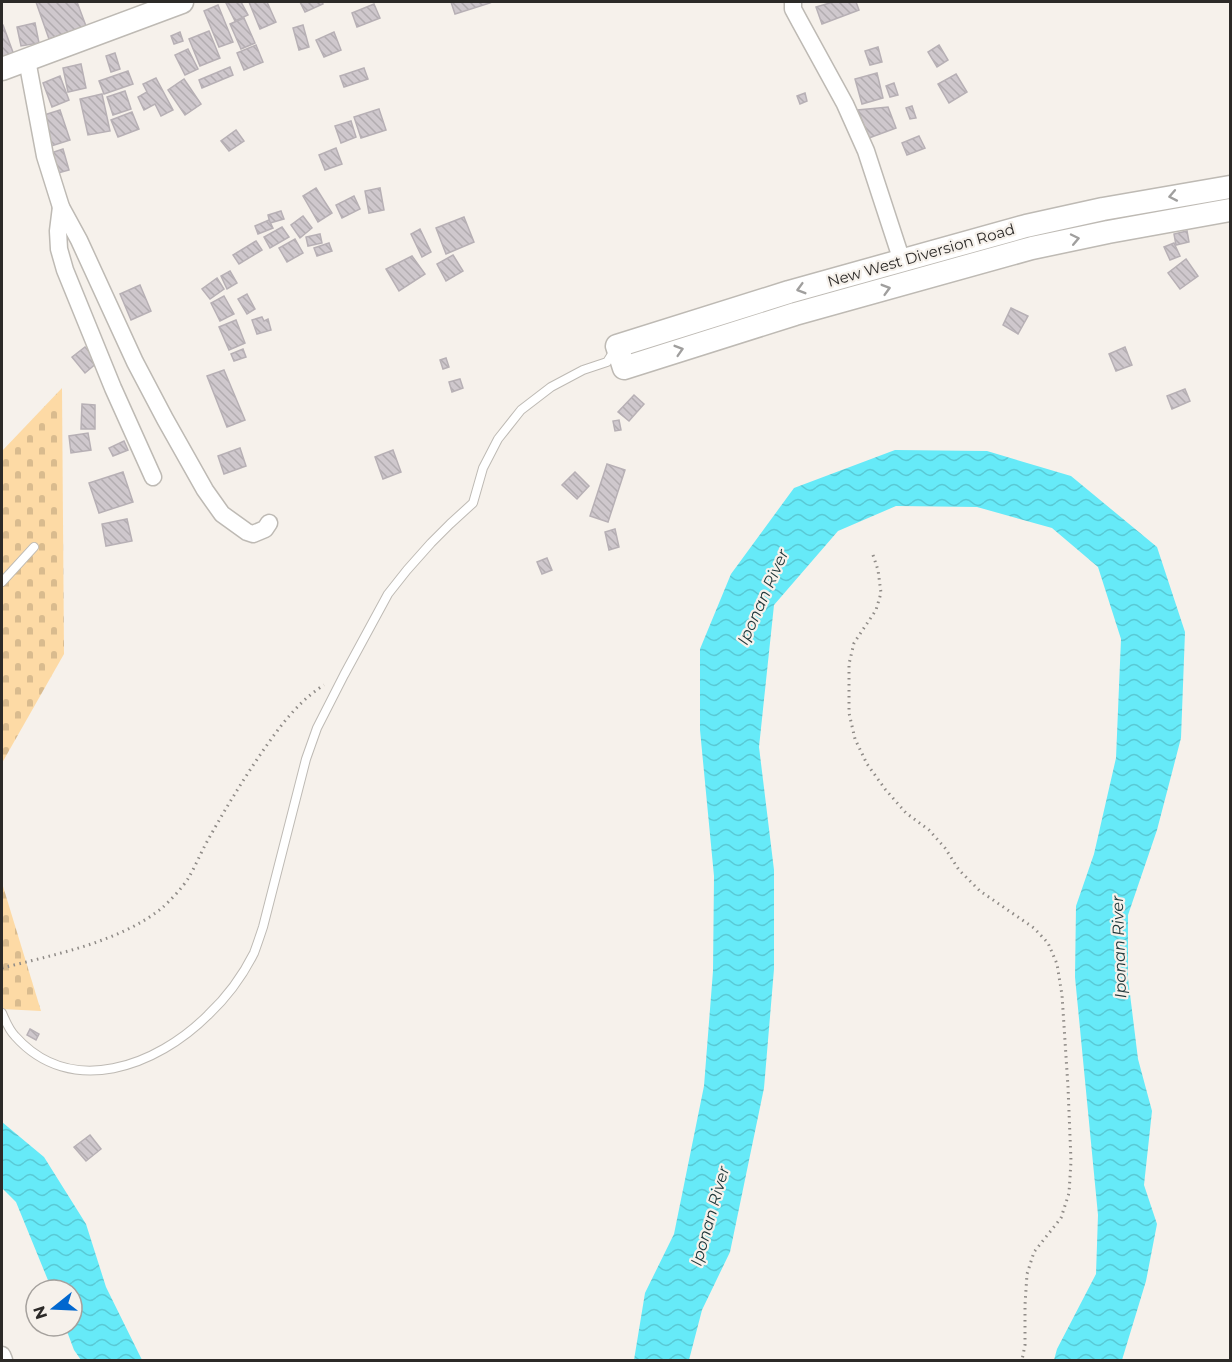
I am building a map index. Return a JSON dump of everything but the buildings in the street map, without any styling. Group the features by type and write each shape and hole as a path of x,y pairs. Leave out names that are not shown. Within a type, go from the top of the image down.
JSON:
{"street":[{"path":"2,69 182,2"},
{"path":"793,2 793,9 845,104 866,151 902,261"},
{"path":"27,60 45,156 61,207 79,240 140,372 205,490 222,514 252,534 265,529 269,523"},
{"name":"New West Diversion Road","path":"616,359 789,292 1026,226 1103,209 1230,187"},
{"path":"61,207 58,231 59,249 65,270 113,388 153,477"},
{"name":"New West Diversion Road","path":"616,359 795,314 1032,248 1230,210"},
{"path":"2,1355 4,1360"}],"lane":[{"path":"2,1016 14,1035 31,1052 53,1064 81,1070 105,1070 145,1059 176,1042 208,1016 236,983 253,953 263,927 306,759 317,728 388,594 431,543 473,503 483,468 498,439 521,410 551,387 583,370 616,359"},
{"path":"2,582 34,547"}],"path":[{"path":"873,555 878,570 881,593 876,610 854,643 849,664 849,713 855,739 867,764 885,789 906,813 939,842 959,870 980,891 1034,928 1048,943 1059,974 1071,1161 1069,1193 1061,1218 1034,1252 1027,1274 1025,1345 1022,1360"},
{"path":"2,969 102,940 139,924 163,907 188,880 207,841 240,785 271,739 299,705 321,687 344,675"}],"green space":[{"path":"62,388 64,654 2,763 2,451"},
{"path":"2,883 41,1011 2,1009"}],"water":[{"name":"Iponan River","path":"895,450 987,451 1071,476 1157,547 1185,632 1181,738 1157,830 1128,915 1128,978 1138,1059 1152,1111 1144,1185 1157,1224 1146,1281 1122,1360 1054,1360 1057,1349 1096,1274 1098,1215 1075,977 1076,906 1094,854 1116,758 1121,639 1098,567 1052,528 977,507 896,506 838,531 774,605 759,747 774,870 774,969 764,1088 730,1252 702,1310 689,1360 634,1360 645,1293 674,1234 704,1086 713,971 714,876 700,730 700,649 731,574 794,488"},
{"path":"2,1122 44,1157 86,1224 106,1287 142,1360 81,1360 70,1338 84,1338 84,1278 47,1278 16,1202 2,1188"}]}
